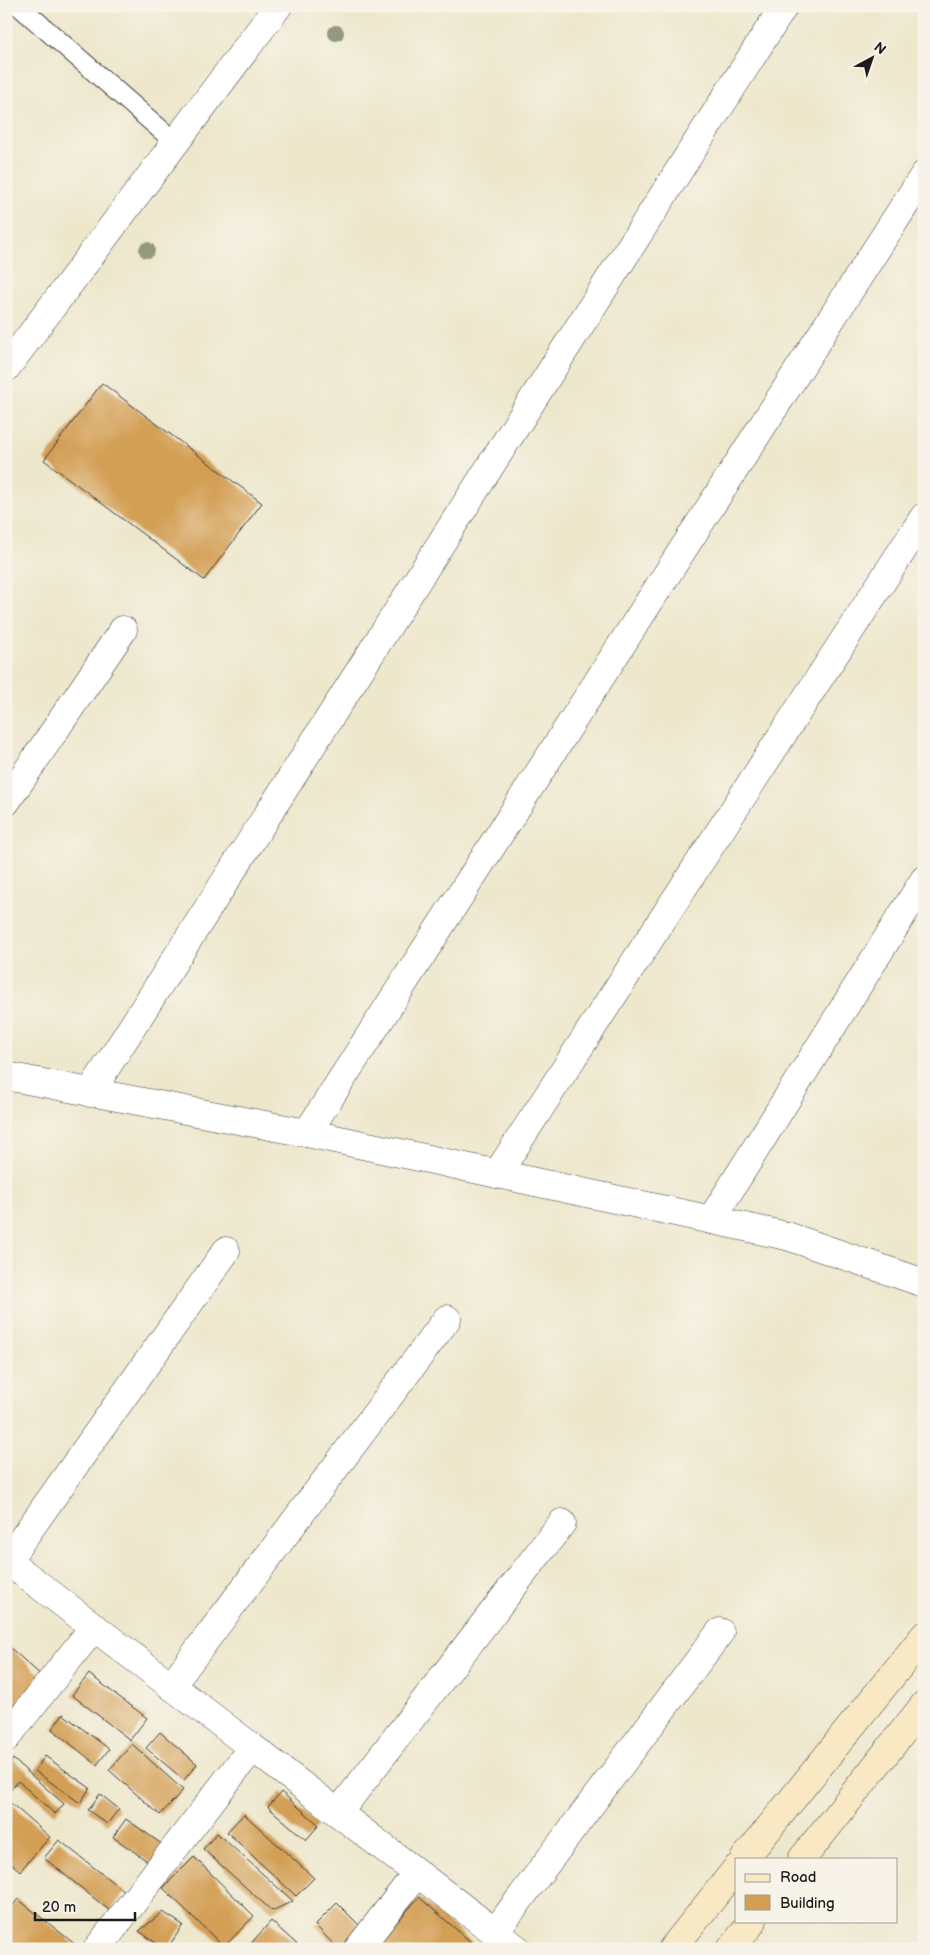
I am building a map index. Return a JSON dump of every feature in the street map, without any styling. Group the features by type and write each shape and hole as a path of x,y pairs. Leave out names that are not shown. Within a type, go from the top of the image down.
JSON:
{"street":[{"path":"6,368 278,6"},
{"path":"90,1093 784,6"},
{"path":"307,1133 924,175"},
{"path":"496,1174 924,517"},
{"path":"6,802 123,630"},
{"path":"711,1220 924,880"},
{"path":"6,1076 307,1133 787,1236 924,1283"},
{"path":"226,1251 7,1561 517,1949"},
{"path":"172,1686 447,1319"},
{"path":"338,1813 562,1523"},
{"path":"6,1738 94,1627"},
{"path":"494,1932 720,1632"},
{"path":"745,1858 924,1636"},
{"path":"803,1858 924,1705"},
{"path":"96,1949 252,1748"},
{"path":"672,1949 735,1870"},
{"path":"358,1949 417,1873"},
{"path":"731,1949 752,1922"}],"lane":[{"path":"19,6 176,143"}],"building":[{"path":"102,383 262,503 204,580 44,460"},
{"path":"6,1644 42,1676 15,1706 6,1698"},
{"path":"89,1674 147,1718 130,1740 72,1695"},
{"path":"63,1714 109,1749 97,1765 52,1729"},
{"path":"160,1732 197,1764 184,1780 146,1748"},
{"path":"132,1744 183,1790 160,1815 109,1770"},
{"path":"45,1756 90,1788 80,1803 35,1771"},
{"path":"13,1759 64,1804 55,1814 18,1781 8,1793 6,1791 6,1768"},
{"path":"281,1792 319,1825 306,1840 268,1807"},
{"path":"100,1794 119,1809 107,1824 88,1810"},
{"path":"6,1799 50,1837 20,1871 6,1859"},
{"path":"244,1814 314,1878 296,1896 227,1832"},
{"path":"126,1819 166,1847 153,1865 113,1837"},
{"path":"217,1833 293,1901 272,1911 203,1849"},
{"path":"59,1840 125,1892 110,1911 44,1858"},
{"path":"194,1857 254,1916 224,1947 163,1888"},
{"path":"419,1897 473,1944 469,1949 383,1949 378,1944"},
{"path":"18,1899 81,1949 15,1949 6,1942 6,1914"},
{"path":"337,1903 364,1930 346,1949 338,1949 315,1925"},
{"path":"163,1912 183,1925 167,1949 164,1949 139,1931"},
{"path":"271,1921 302,1949 246,1949"}]}
